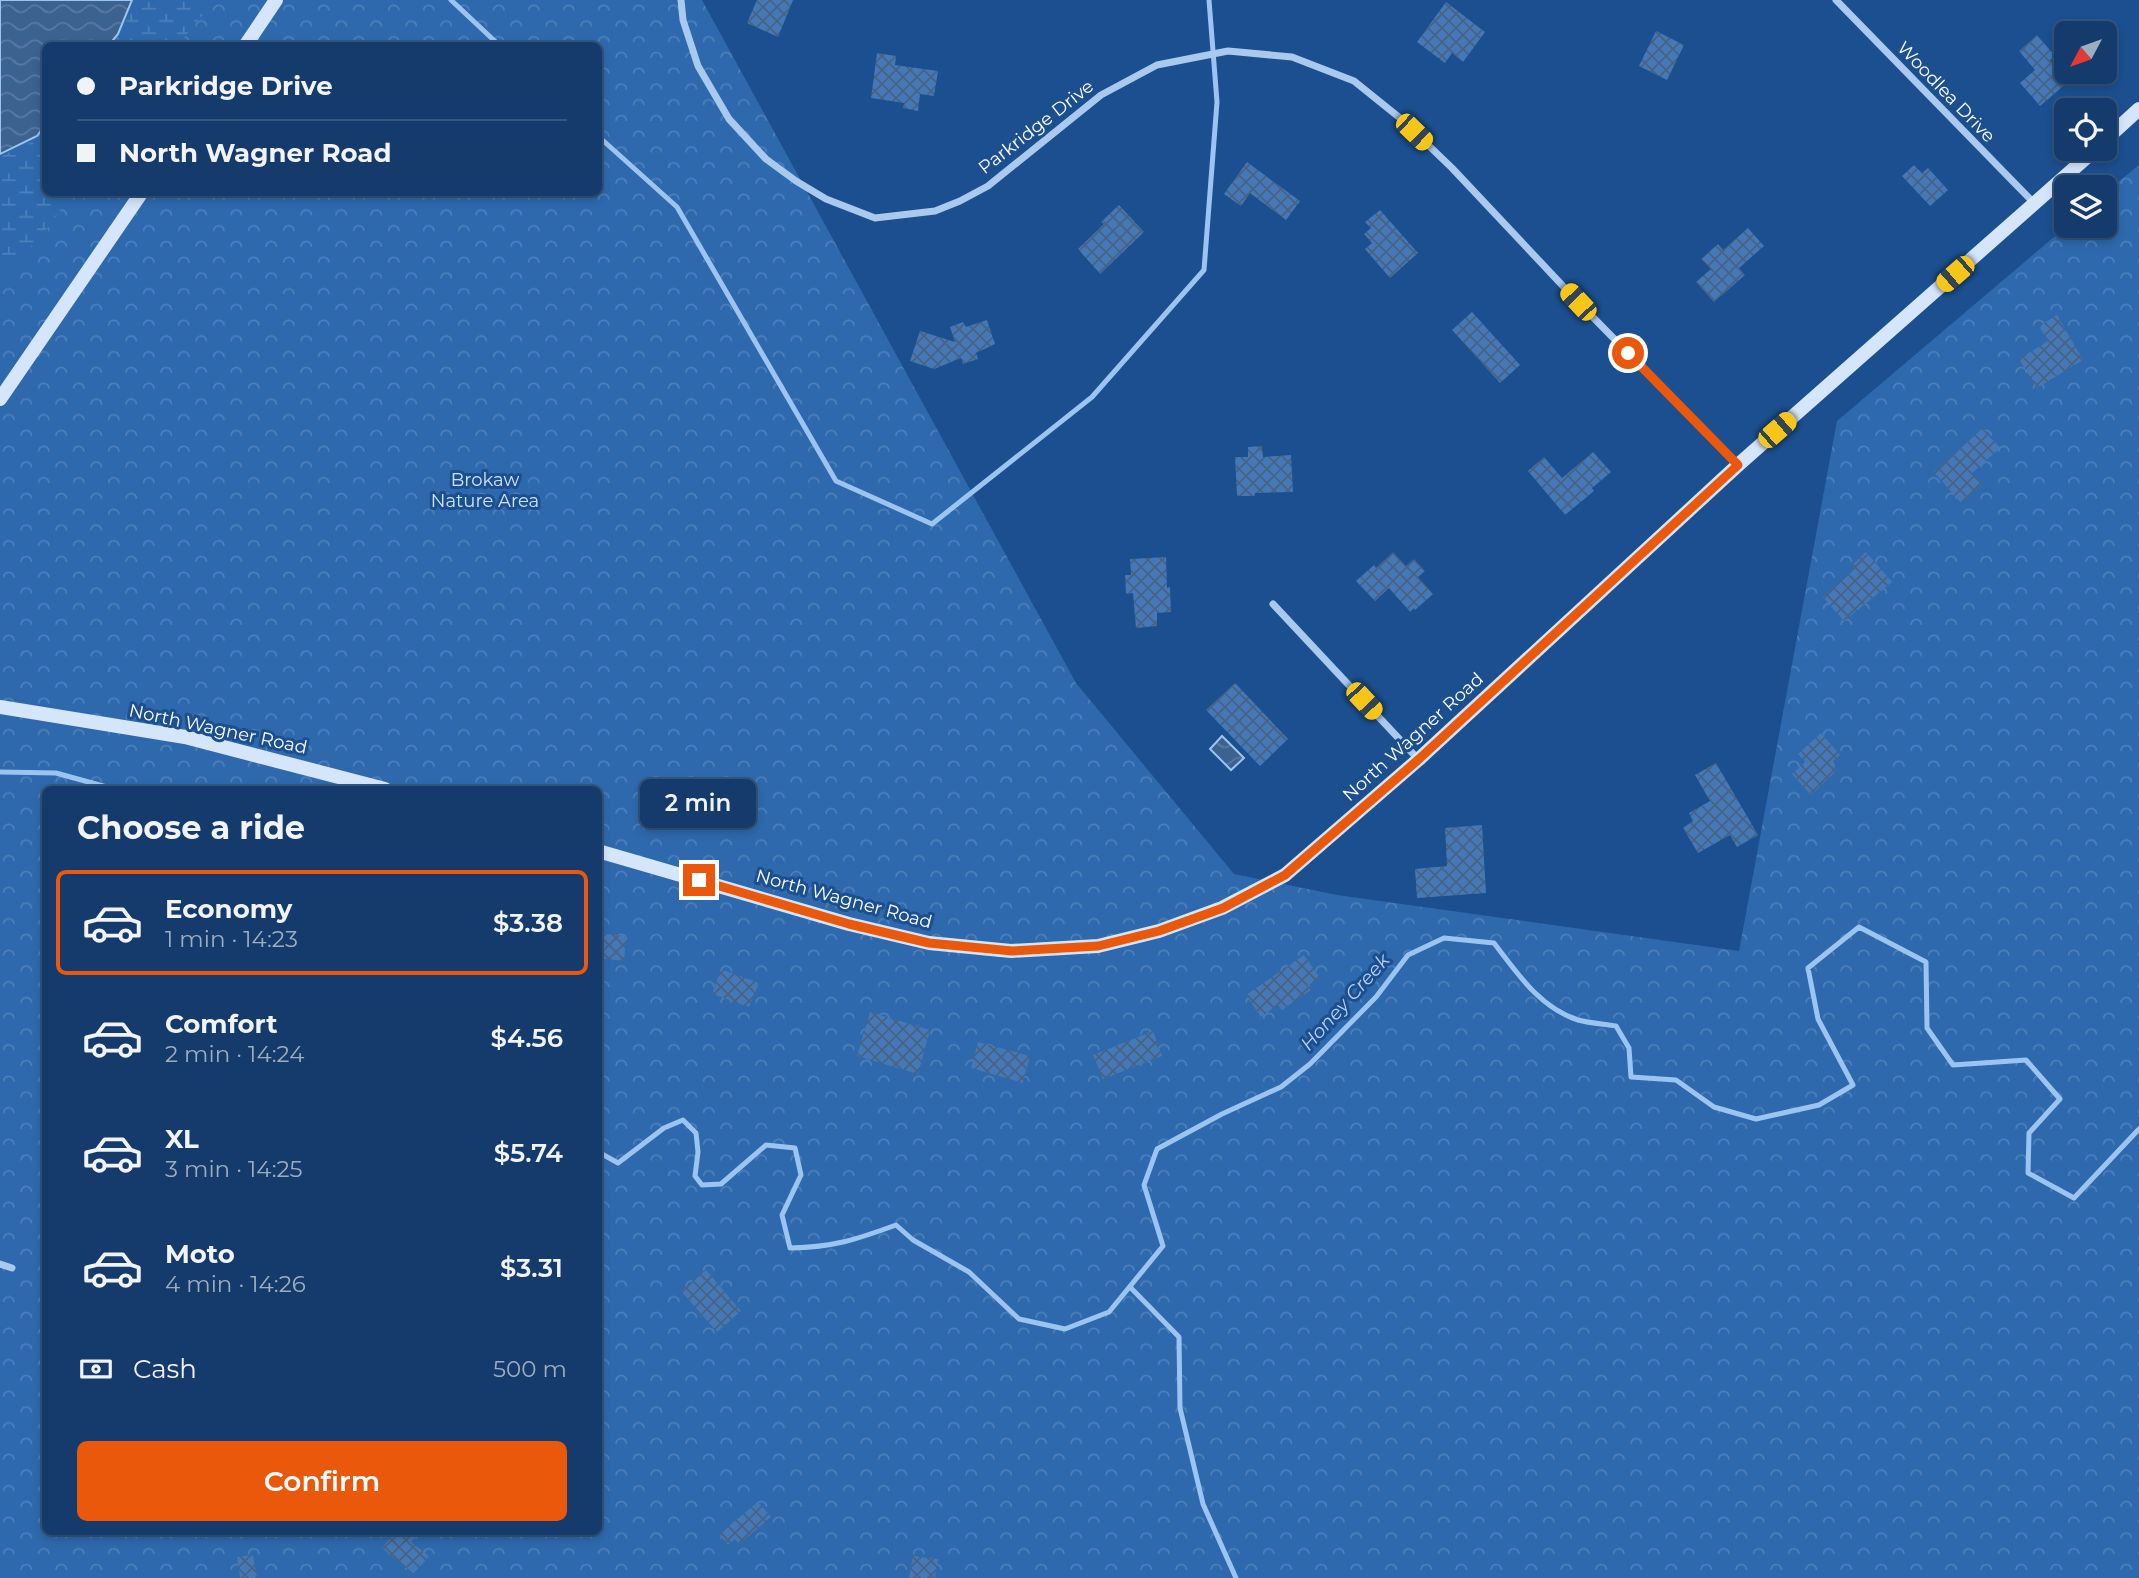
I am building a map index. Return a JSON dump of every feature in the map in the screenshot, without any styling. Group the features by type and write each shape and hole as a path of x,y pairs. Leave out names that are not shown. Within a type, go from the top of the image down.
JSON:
{"street":[{"path":"247,42 276,0"},
{"name":"Parkridge Drive","path":"681,0 683,20 698,66 729,119 766,159 796,181 826,199 875,218 934,211 979,191 1101,95 1157,65 1228,51 1292,57 1354,81 1400,118 1452,168 1578,302 1738,465"},
{"name":"Woodlea Drive","path":"1836,0 2035,204"},
{"path":"2117,129 2139,109"},
{"name":"North Wagner Road","path":"602,852 849,924 929,943 1012,951 1098,946 1159,931 1223,908 1285,875 1419,759 1738,465 2083,161"},
{"path":"0,399 139,196"},
{"path":"1273,604 1419,759"},
{"name":"North Wagner Road","path":"0,707 185,737 373,786"},
{"path":"0,1264 12,1268"}],"green space":[{"name":"Brokaw Nature Area","path":"49,0 702,0 1076,683 1234,874 1337,895 1739,951 1837,421 2054,237 2117,238 2117,183 2139,165 2139,1578 0,1578 0,48"},
{"path":"134,0 215,0 180,42 116,42 121,36"},
{"path":"42,134 42,196 70,196 47,229 0,280 0,157 38,139"}],"water":[{"path":"0,0 132,0 118,34 111,42 42,42 42,129 37,136 0,154"},
{"path":"1222,736 1244,758 1231,770 1210,749"}],"building":[{"path":"757,0 793,0 778,37 747,23"},
{"path":"1446,2 1485,32 1463,62 1452,53 1445,63 1417,42"},
{"path":"1656,31 1684,45 1667,80 1639,66"},
{"path":"2037,35 2054,55 2050,60 2054,65 2054,84 2066,84 2040,106 2020,83 2035,70 2019,51"},
{"path":"877,53 896,56 895,65 938,71 934,96 920,94 918,111 903,108 904,103 871,98"},
{"path":"1247,162 1300,201 1286,220 1250,193 1241,206 1224,194"},
{"path":"1914,165 1922,173 1928,168 1948,190 1930,206 1902,176"},
{"path":"1119,205 1144,232 1100,274 1078,249"},
{"path":"1380,210 1418,253 1390,278 1365,249 1372,243 1364,234 1371,228 1365,222"},
{"path":"1748,228 1764,246 1739,268 1745,275 1714,302 1696,282 1711,269 1701,259 1718,244 1723,250"},
{"path":"1472,312 1520,365 1500,383 1452,330"},
{"path":"2057,315 2083,360 2037,388 2019,359 2048,341 2039,326"},
{"path":"987,320 995,344 976,353 978,359 963,364 961,358 934,369 910,361 920,331 955,342 950,327 963,322 966,327"},
{"path":"1983,428 2000,448 1972,473 1982,484 1961,503 1934,472"},
{"path":"1262,446 1263,457 1291,455 1293,492 1237,496 1235,457 1248,457 1248,447"},
{"path":"1593,452 1611,472 1592,488 1594,491 1565,515 1528,471 1544,457 1562,478"},
{"path":"1393,552 1406,566 1414,559 1425,571 1418,577 1433,594 1410,612 1389,588 1375,601 1356,581 1374,565 1376,568"},
{"path":"1866,552 1892,582 1844,621 1823,597 1855,569 1852,565"},
{"path":"1166,557 1171,612 1157,613 1157,626 1136,628 1133,593 1126,594 1125,575 1131,575 1130,559"},
{"path":"1235,683 1288,739 1260,766 1206,710"},
{"path":"1821,733 1840,755 1831,763 1837,770 1811,795 1792,774 1805,762 1798,754"},
{"path":"1716,763 1758,835 1737,847 1730,835 1698,853 1683,828 1693,821 1689,813 1710,801 1695,775"},
{"path":"1482,825 1486,893 1417,898 1415,869 1447,866 1445,828"},
{"path":"602,933 626,936 624,961 602,958"},
{"path":"1304,955 1320,978 1308,986 1311,990 1282,1010 1278,1005 1261,1017 1246,995"},
{"path":"721,969 759,983 749,1007 712,994"},
{"path":"870,1012 930,1030 918,1074 857,1056"},
{"path":"1153,1031 1162,1056 1103,1079 1093,1055"},
{"path":"978,1042 1030,1056 1023,1083 971,1068"},
{"path":"706,1270 741,1311 717,1332 681,1291"},
{"path":"758,1502 771,1517 739,1544 735,1539 728,1545 719,1534"},
{"path":"393,1535 417,1535 411,1542 429,1556 414,1574 382,1548"},
{"path":"253,1555 257,1578 240,1578 237,1557"},
{"path":"913,1556 938,1559 935,1578 909,1578"}],"waterway":[{"path":"451,0 496,42"},
{"path":"602,140 677,207 836,481 932,524 1092,397 1204,270 1217,102 1209,0"},
{"name":"Honey Creek","path":"0,772 56,773 103,786"},
{"name":"Honey Creek","path":"602,1154 618,1163 664,1128 683,1120 696,1133 698,1152 695,1176 702,1185 721,1184 766,1145 795,1148 801,1175 782,1215 790,1248 844,1242 896,1225 913,1240 969,1272 1019,1319 1065,1329 1109,1312 1163,1246 1144,1185 1157,1149 1222,1114 1281,1087 1310,1064 1376,997 1408,955 1444,938 1494,943 1530,988 1552,1007 1578,1020 1616,1026 1629,1048 1631,1077 1676,1080 1714,1107 1756,1119 1819,1105 1853,1085 1818,1019 1808,968 1859,927 1926,962 1927,1028 1953,1065 2026,1060 2060,1099 2029,1133 2028,1173 2074,1198 2139,1129"},
{"path":"1130,1287 1179,1337 1180,1408 1203,1504 1236,1578"}],"route":[{"path":"699,880 849,924 929,943 1012,951 1098,946 1159,931 1223,908 1285,875 1419,759 1738,465 1628,353"}]}
